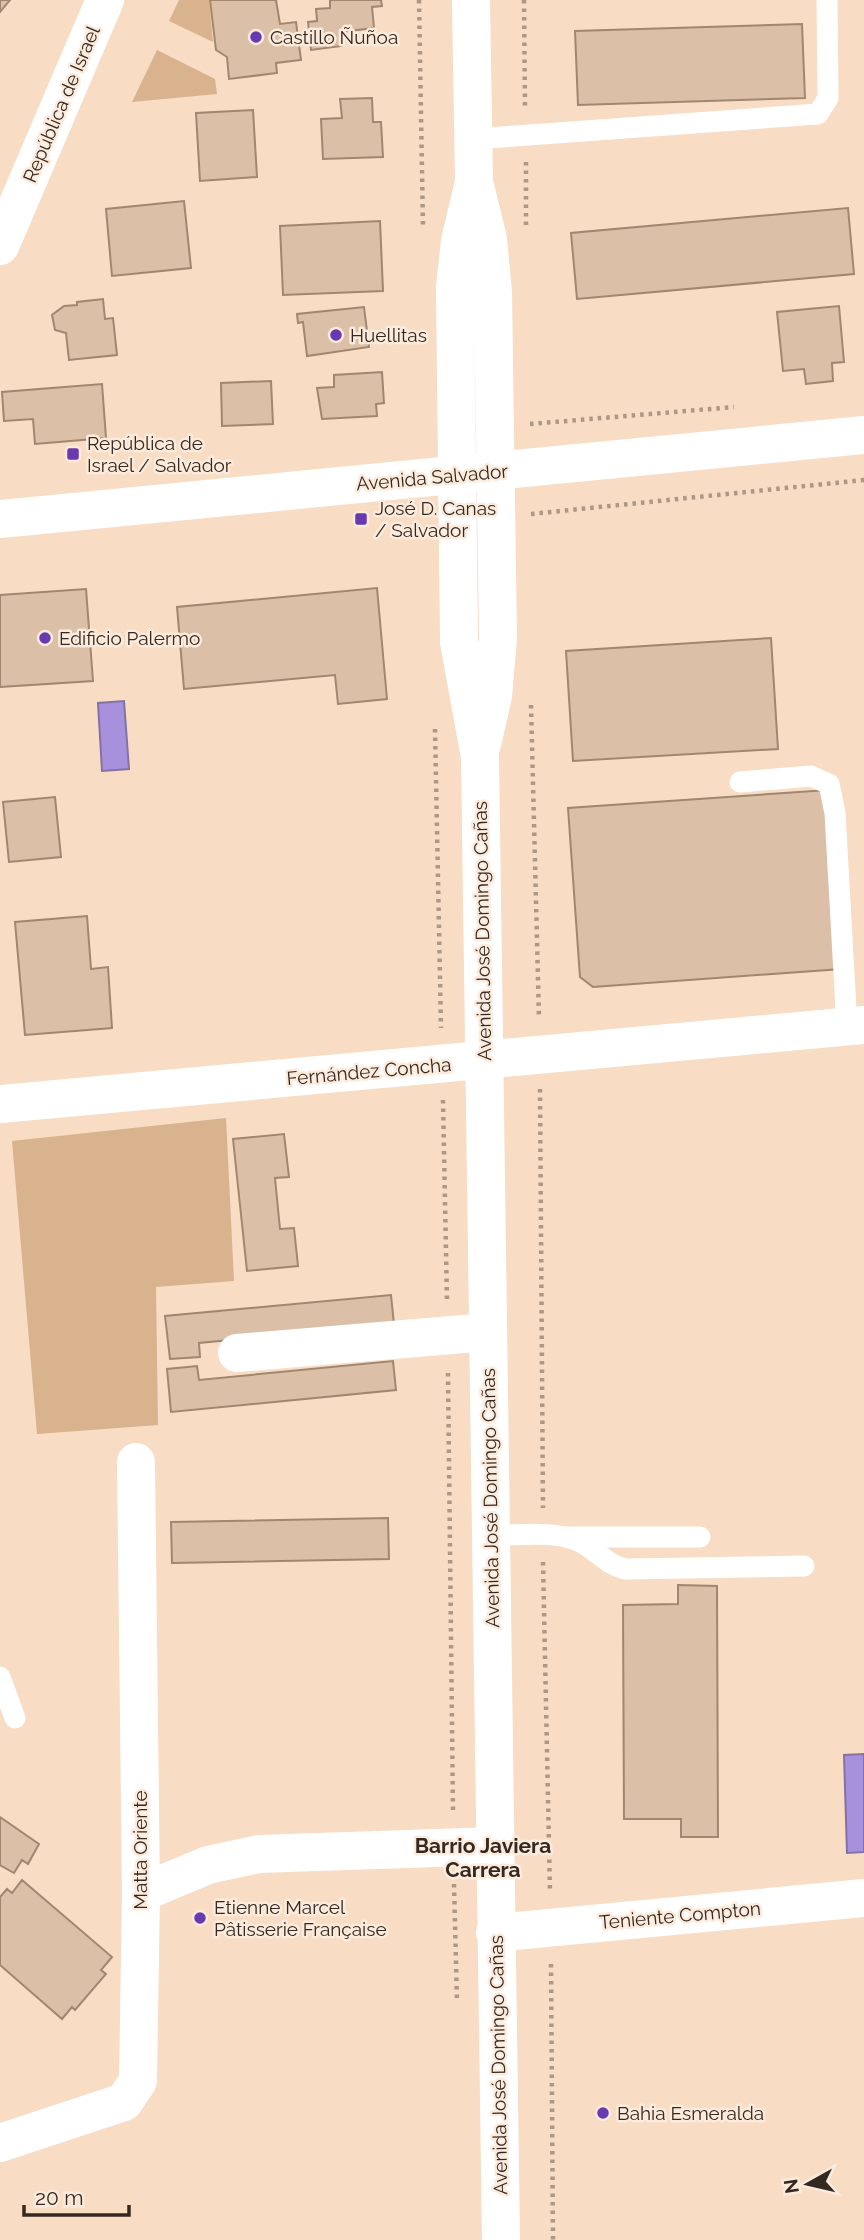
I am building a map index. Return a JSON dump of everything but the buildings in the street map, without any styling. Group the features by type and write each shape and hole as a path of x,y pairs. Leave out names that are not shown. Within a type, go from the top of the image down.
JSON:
{"street":[{"name":"República de Israel","path":"0,246 8,206 105,0"},
{"name":"Avenida José Domingo Cañas","path":"471,0 474,182 460,242 455,287 459,642 480,757 501,2240"},
{"name":"Avenida José Domingo Cañas","path":"474,182 488,239 493,292 498,638 494,696 480,757"},
{"name":"Avenida Salvador","path":"0,519 864,435"},
{"name":"Fernández Concha","path":"0,1104 856,1026"},
{"path":"237,1353 487,1332"},
{"name":"Matta Oriente","path":"0,2143 112,2107 133,2092 139,2069 141,1893 136,1462"},
{"path":"141,1893 208,1865 259,1854 495,1846"},
{"name":"Teniente Compton","path":"495,1933 864,1898"}],"lane":[{"path":"474,139 526,138 818,114 828,98 827,0"},
{"path":"740,782 811,776 829,784 835,813 856,1026"},
{"path":"490,1535 700,1537"},
{"path":"553,1536 579,1541 612,1566 625,1569 804,1566"},
{"path":"0,1677 15,1718"}],"path":[{"path":"419,0 424,237"},
{"path":"524,0 526,233"},
{"path":"526,411 526,424 742,407"},
{"path":"526,514 864,480"},
{"path":"531,695 553,1536 553,2240"},
{"path":"435,719 448,1334 457,2009"}],"shaded area":[{"path":"179,0 209,0 213,42 169,21"},
{"path":"157,50 215,79 217,94 132,102"},
{"path":"124,701 129,769 102,771 98,703"},
{"path":"226,1118 234,1281 156,1287 158,1425 37,1434 12,1141"},
{"path":"864,1754 864,1852 847,1853 844,1755"}],"place":[{"name":"Castillo Ñuñoa","path":"256,37"},
{"name":"Huellitas","path":"336,335"},
{"name":"República de Israel / Salvador","path":"73,454"},
{"name":"José D. Canas / Salvador","path":"361,519"},
{"name":"Edificio Palermo","path":"45,638"},
{"name":"Etienne Marcel Pâtisserie Française","path":"200,1918"},
{"name":"Bahia Esmeralda","path":"603,2113"}],"district":[{"name":"Barrio Javiera Carrera","path":"483,1857"}]}
